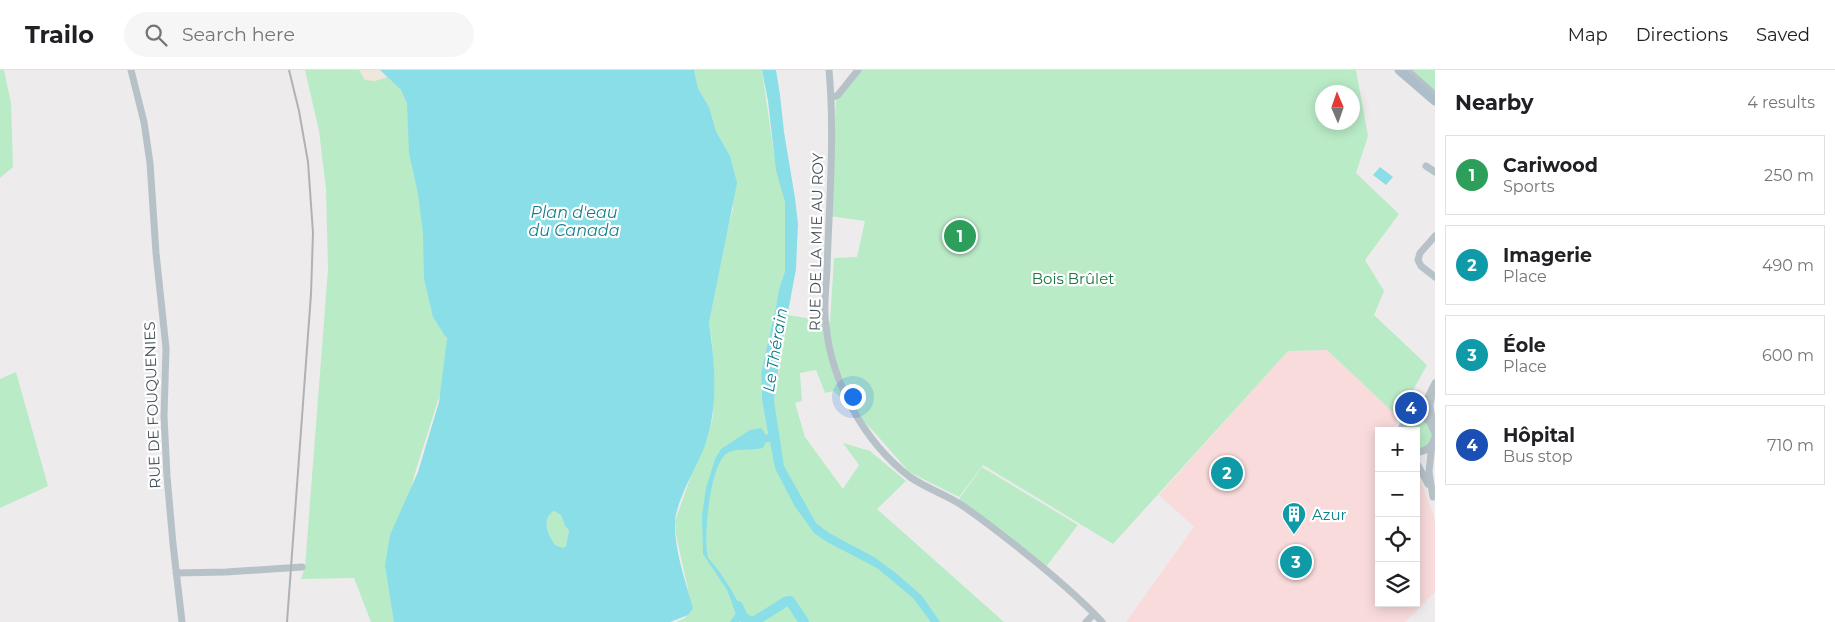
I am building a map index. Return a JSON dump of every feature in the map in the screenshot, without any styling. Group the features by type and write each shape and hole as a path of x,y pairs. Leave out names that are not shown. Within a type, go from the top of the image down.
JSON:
{"main road":[{"path":"1399,70 1435,101"}],"street":[{"name":"RUE DE FOUQUENIES","path":"131,70 144,122 151,171 156,253 166,343 164,423 168,489 182,622"},
{"name":"RUE DE LA MIE AU ROY","path":"829,70 831,152 825,322 833,364 846,397 878,445 903,471 983,520 1058,579 1102,622"},
{"path":"831,98 838,95 858,70"},
{"path":"1407,70 1435,95"},
{"path":"830,88 845,86"},
{"path":"1426,166 1435,172"},
{"path":"1435,236 1420,252 1418,260 1421,266 1435,277"},
{"path":"1402,427 1425,403 1434,385"},
{"path":"1434,385 1430,406 1434,435 1429,472 1434,500"},
{"path":"1409,419 1416,417 1424,418 1430,422 1434,435 1425,450 1420,451"},
{"path":"1420,468 1434,500"},
{"path":"176,573 302,567"},
{"path":"1086,622 1094,614"}],"shaded area":[{"path":"1327,350 1398,417 1395,427 1375,427 1375,607 1420,607 1405,622 1126,622 1194,527 1159,495 1288,351"},
{"path":"1420,479 1435,519 1435,592 1420,607"}],"green space":[{"path":"0,70 4,70 11,103 13,167 0,178"},
{"path":"305,70 380,70 401,90 408,107 420,192 428,283 447,341 448,369 414,476 394,566 400,622 371,622 354,578 301,579 305,567 328,269 326,189 319,131"},
{"name":"Bois Brûlet","path":"694,70 762,70 774,154 785,202 785,271 779,289 761,373 762,400 768,434 780,441 774,400 788,315 830,322 834,258 857,257 865,221 829,216 836,100 859,70 1356,70 1359,85 1315,85 1315,130 1360,130 1360,92 1368,136 1356,173 1399,214 1365,260 1384,291 1374,315 1427,365 1398,417 1327,350 1288,351 1113,544 983,465 959,497 909,472 875,433 834,391 825,393 816,370 800,373 802,401 795,403 805,437 843,489 859,465 843,443 870,451 906,481 877,509 1004,622 676,622 685,618 690,611 689,594 676,535 675,521 708,436 713,416 714,377 709,323 733,208 730,156 716,131 709,107 698,88"},
{"path":"1412,70 1435,70 1435,91"},
{"path":"16,372 48,486 0,508 0,379"},
{"path":"1413,419 1425,421 1433,433 1428,446 1420,449 1420,427 1406,427"},
{"path":"982,467 1078,525 1045,568 959,499"},
{"path":"554,511 561,515 565,526 569,530 566,546 563,548 555,545 547,528 547,519"}],"sand":[{"path":"359,70 380,70 388,77 375,81 365,80"}],"water":[{"name":"Plan d'eau du Canada","path":"380,70 694,70 698,88 709,107 716,131 730,156 737,183 709,323 714,370 712,418 704,448 679,504 675,522 678,554 693,608 688,615 670,622 394,622 385,565 390,535 418,472 439,402 447,339 433,317 424,278 423,233 418,194 409,153 407,104 401,90","holes":["554,511 561,515 565,526 569,530 566,546 563,548 555,545 547,528 547,519"]},
{"name":"Le Thérain","path":"762,70 776,70 798,224 796,269 774,400 784,466 816,523 829,533 874,557 897,574 922,596 940,622 931,622 913,598 877,568 827,542 814,533 794,505 775,468 770,442 766,442 763,448 729,452 722,458 717,468 710,498 706,530 708,558 725,580 745,614 746,617 739,622 730,622 736,613 727,590 703,554 702,515 706,488 715,459 721,449 750,430 761,428 766,435 768,434 762,400 761,373 779,289 785,271 785,202 776,170 768,101"},
{"path":"1380,167 1393,177 1386,185 1373,175"}],"waterway":[{"path":"738,606 746,619 755,621 785,602 790,601 804,622"}],"railway":[{"path":"287,622 311,294 313,233 308,162 299,111 289,70"}],"place":[{"name":"Cariwood","path":"960,236"},
{"name":"Hôpital","path":"1411,408"},
{"name":"Imagerie","path":"1227,473"},
{"name":"Azur","path":"1294,535"},
{"name":"Éole","path":"1296,562"}]}
